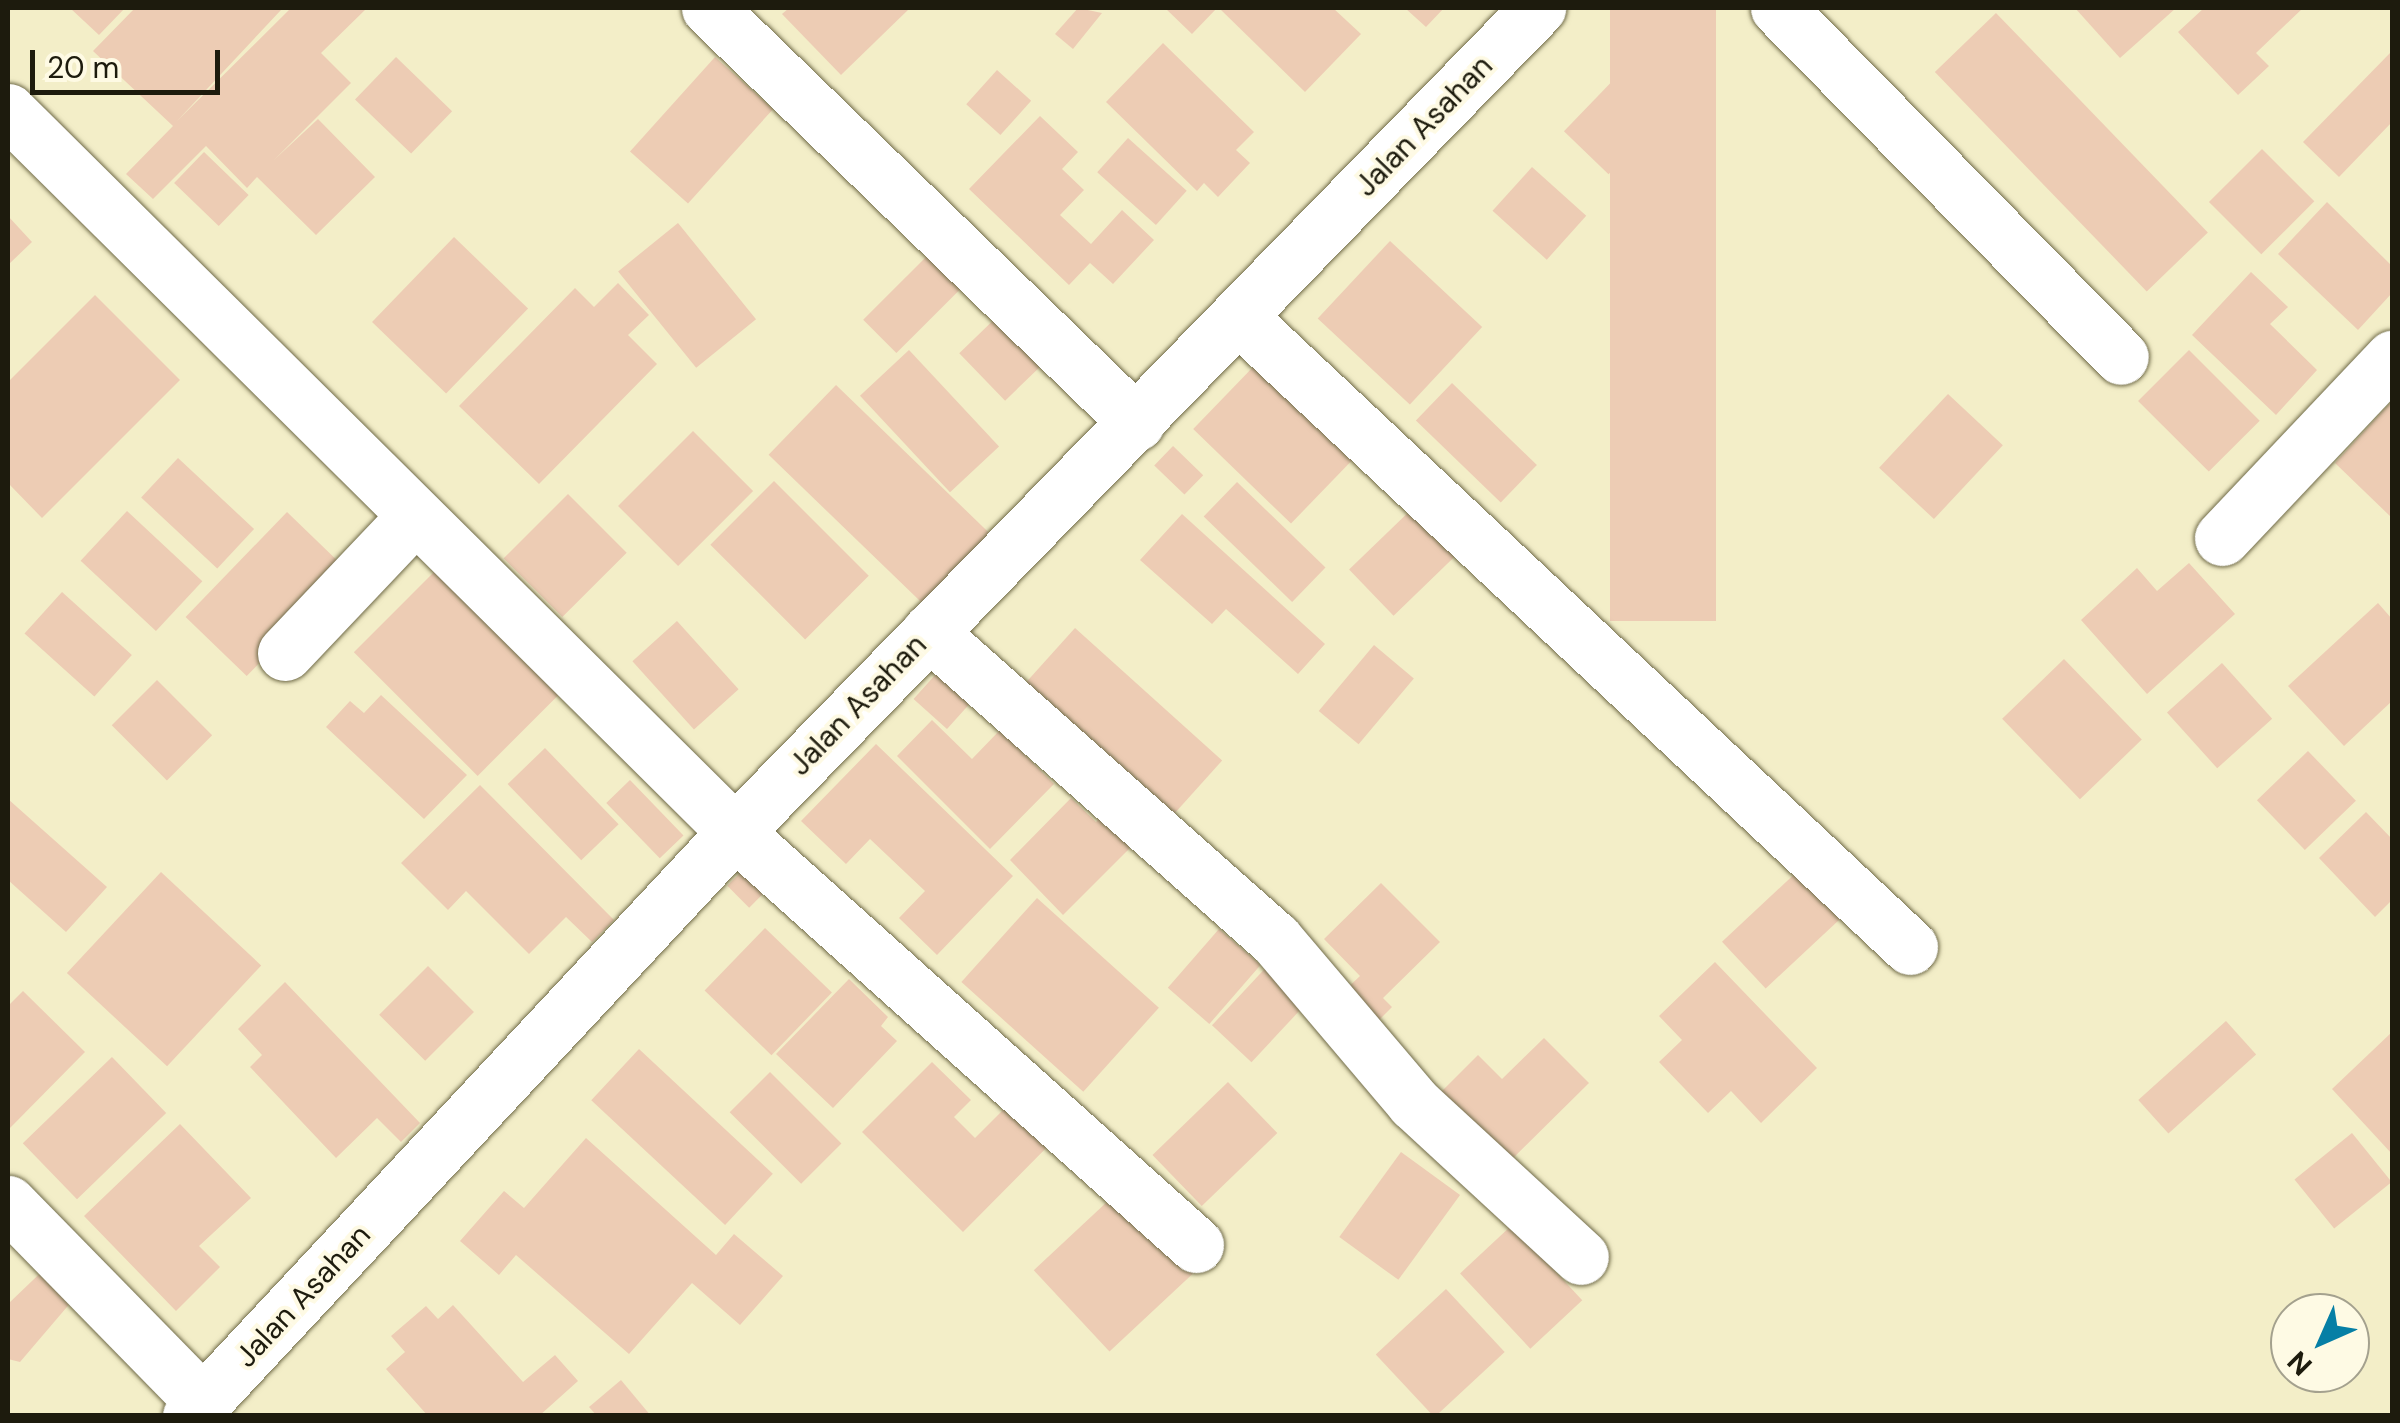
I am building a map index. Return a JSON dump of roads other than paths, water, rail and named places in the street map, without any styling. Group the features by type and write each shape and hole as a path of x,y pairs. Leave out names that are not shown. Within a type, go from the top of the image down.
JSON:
{"street":[{"path":"709,8 1137,422"},
{"name":"Jalan Asahan","path":"197,1409 735,832 1538,8"},
{"path":"1778,8 2121,357"},
{"path":"8,111 735,832 1196,1245"},
{"path":"1240,318 1910,947"},
{"path":"2222,538 2392,358"},
{"path":"285,653 416,516"},
{"path":"929,632 1275,938 1414,1103 1582,1257"},
{"path":"8,1203 197,1409"}]}
